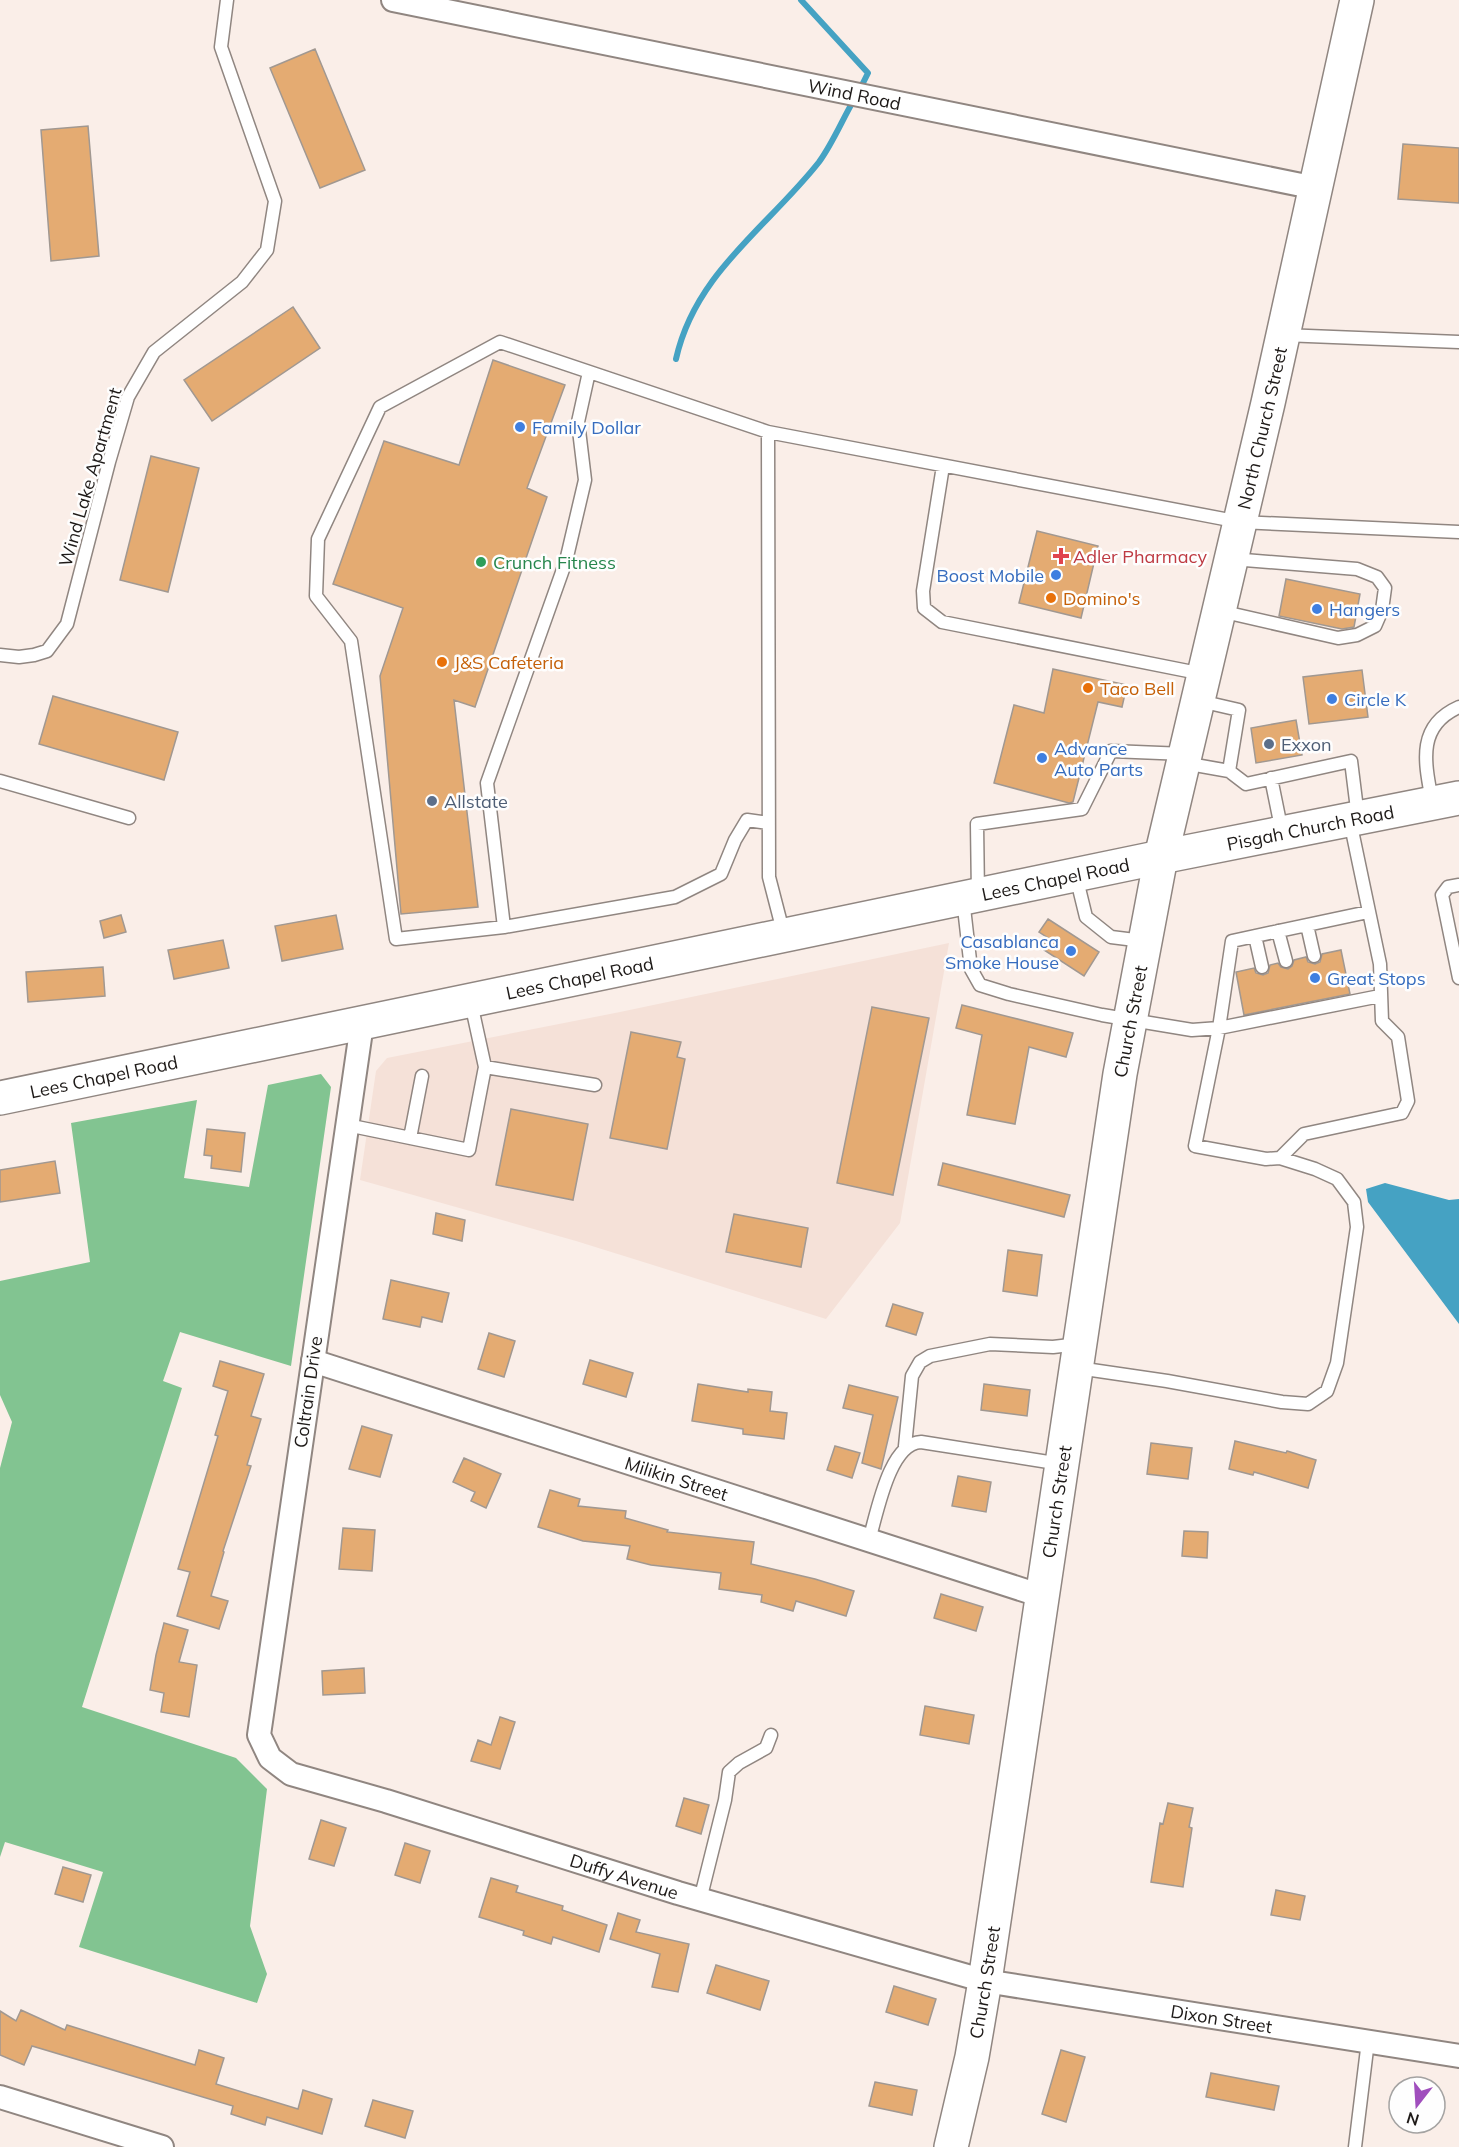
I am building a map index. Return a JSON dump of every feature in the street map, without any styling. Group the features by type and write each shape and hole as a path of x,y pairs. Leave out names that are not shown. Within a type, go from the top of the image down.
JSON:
{"main road":[{"name":"North Church Street","path":"1161,857 1283,335 1357,0"},
{"name":"Pisgah Church Road","path":"1161,857 1446,801"},
{"name":"Lees Chapel Road","path":"0,1098 1161,857"},
{"name":"Church Street","path":"951,2147 972,2057 985,1981 1130,1019 1161,857"}],"street":[{"name":"Wind Road","path":"393,0 1316,188"},
{"name":"Coltrain Drive","path":"270,1758 259,1736 362,1024"},
{"name":"Milikin Street","path":"313,1361 1042,1596"},
{"name":"Duffy Avenue","path":"270,1758 291,1774 386,1801 700,1900 985,1981"},
{"name":"Dixon Street","path":"985,1981 1459,2056"},
{"path":"0,2097 162,2147"}],"lane":[{"name":"Wind Lake Apartment","path":"0,655 19,657 47,651 67,624 128,397 154,352 242,282 267,250 275,201 220,47 227,0"},
{"path":"1283,335 1459,342"},
{"path":"768,823 747,820 735,840 721,874 675,897 504,927 396,939 351,641 316,596 318,539 380,408 500,342 768,432 1240,522 1459,532"},
{"path":"504,927 487,783 566,561 585,480 578,422 589,372"},
{"path":"768,432 769,877 784,936"},
{"path":"943,466 923,591 924,608 942,622 1201,687 1239,710 1229,771"},
{"path":"1219,611 1338,638 1357,635 1375,626 1382,610 1385,588 1377,576 1357,569 1231,559"},
{"path":"1446,801 1425,762 1426,748 1436,723 1444,714 1459,707"},
{"path":"1280,1158 1304,1134 1402,1113 1408,1101 1398,1037 1382,1022 1380,964 1368,912 1354,819 1351,760 1246,784 1229,771 1185,758 1111,751 1082,809 977,824 970,897 971,969 980,985 1009,994 1102,1015 1192,1030 1220,1028 1324,1003 1380,996"},
{"path":"1271,778 1282,833"},
{"path":"0,781 129,818"},
{"path":"1076,875 1086,917 1111,937 1145,941"},
{"path":"1459,885 1448,887 1442,895 1459,978"},
{"path":"869,1540 885,1484 905,1446 912,1376 920,1362 930,1356 990,1344 1053,1347 1167,1381 1282,1402 1308,1404 1328,1391 1337,1363 1357,1227 1354,1202 1337,1179 1315,1168 1280,1158 1266,1159 1195,1146 1220,1028 1232,941 1368,912"},
{"path":"1307,925 1314,956"},
{"path":"1278,931 1286,962"},
{"path":"1255,936 1262,967"},
{"path":"347,1125 469,1150 486,1067 471,1002"},
{"path":"486,1067 594,1085"},
{"path":"410,1138 422,1076"},
{"path":"905,1446 913,1442 921,1442 1062,1464"},
{"path":"700,1900 725,1800 729,1772 739,1763 766,1748 771,1736"},
{"path":"1355,2147 1368,2041"}],"shaded area":[{"path":"949,943 900,1223 826,1319 576,1241 360,1180 376,1071 387,1058"}],"green space":[{"path":"321,1074 331,1087 291,1366 180,1332 163,1381 182,1388 82,1707 236,1758 267,1789 250,1926 267,1974 257,2003 79,1947 103,1872 5,1842 0,1857 0,1468 12,1422 0,1395 0,1281 90,1262 71,1123 197,1100 184,1178 249,1187 268,1085"}],"water":[{"path":"1385,1183 1449,1200 1459,1199 1459,1324 1368,1202 1366,1189"}],"building":[{"path":"315,49 365,170 320,188 270,68"},
{"path":"88,126 99,256 51,261 41,130"},
{"path":"1403,144 1459,148 1459,203 1398,199"},
{"path":"293,307 320,348 212,421 184,380"},
{"path":"493,360 565,385 527,488 547,497 475,707 454,700 478,907 401,914 380,676 403,608 333,584 384,441 459,465"},
{"path":"151,456 199,468 168,592 120,580"},
{"path":"1037,531 1098,546 1081,618 1019,603"},
{"path":"1286,579 1360,594 1354,627 1342,629 1279,616"},
{"path":"1053,669 1127,685 1122,707 1098,702 1073,802 1069,803 994,783 1014,705 1044,713"},
{"path":"1362,670 1368,717 1309,724 1303,677"},
{"path":"53,696 178,732 164,780 39,744"},
{"path":"1296,720 1302,755 1256,763 1251,728"},
{"path":"121,915 126,932 104,938 100,921"},
{"path":"336,915 343,949 282,961 275,926"},
{"path":"1048,919 1099,952 1084,976 1041,948 1048,938 1039,932"},
{"path":"223,940 229,968 174,979 168,950"},
{"path":"1341,950 1350,994 1244,1015 1236,972 1254,968 1256,973 1263,975 1268,973 1270,965 1278,963 1281,967 1288,969 1294,960 1306,957 1308,962 1315,964 1320,962 1322,954"},
{"path":"103,967 105,996 28,1002 26,972"},
{"path":"962,1005 1073,1033 1066,1057 1029,1047 1015,1124 967,1115 982,1035 956,1028"},
{"path":"872,1007 929,1018 893,1195 837,1183"},
{"path":"631,1032 681,1042 677,1057 685,1059 667,1149 610,1138"},
{"path":"511,1109 588,1124 573,1200 496,1185"},
{"path":"207,1129 245,1133 241,1172 211,1168 212,1156 204,1155"},
{"path":"55,1161 60,1193 0,1202 0,1170"},
{"path":"943,1163 1070,1195 1064,1217 938,1185"},
{"path":"436,1213 465,1220 462,1241 433,1234"},
{"path":"734,1214 808,1228 801,1267 726,1252"},
{"path":"1008,1250 1042,1255 1037,1296 1003,1291"},
{"path":"391,1280 449,1293 442,1322 422,1317 420,1327 383,1319"},
{"path":"893,1304 923,1313 916,1335 886,1326"},
{"path":"489,1333 515,1341 504,1377 478,1369"},
{"path":"590,1360 633,1373 626,1397 583,1384"},
{"path":"220,1361 264,1374 251,1416 261,1419 247,1465 251,1466 211,1596 228,1601 219,1629 177,1616 190,1572 178,1569 218,1436 215,1435 228,1391 213,1386"},
{"path":"698,1384 748,1392 748,1389 772,1392 770,1411 787,1413 784,1439 743,1434 743,1429 692,1421"},
{"path":"984,1384 1030,1390 1027,1416 981,1410"},
{"path":"849,1385 898,1397 881,1469 862,1463 873,1415 843,1408"},
{"path":"362,1426 392,1435 380,1477 349,1469"},
{"path":"1235,1441 1286,1453 1287,1451 1316,1460 1308,1488 1254,1472 1253,1475 1229,1469"},
{"path":"1151,1443 1192,1448 1188,1479 1147,1474"},
{"path":"835,1446 860,1453 852,1478 827,1470"},
{"path":"464,1458 501,1474 486,1508 471,1501 475,1492 453,1482"},
{"path":"958,1476 991,1482 986,1512 952,1506"},
{"path":"550,1490 580,1499 578,1506 626,1511 625,1518 668,1530 667,1532 754,1542 751,1564 854,1591 846,1616 796,1601 793,1611 761,1602 762,1595 719,1589 721,1573 651,1565 627,1559 630,1546 583,1541 538,1527"},
{"path":"343,1528 375,1530 372,1571 339,1569"},
{"path":"1184,1531 1208,1532 1207,1558 1182,1556"},
{"path":"941,1594 983,1607 976,1631 934,1618"},
{"path":"164,1623 188,1630 179,1662 197,1665 189,1717 161,1712 164,1693 150,1690"},
{"path":"364,1668 365,1693 323,1695 322,1671"},
{"path":"925,1706 974,1715 969,1744 920,1735"},
{"path":"500,1717 515,1722 500,1769 471,1761 478,1740 491,1745"},
{"path":"684,1798 709,1805 701,1834 676,1826"},
{"path":"1168,1803 1193,1808 1183,1887 1151,1882 1160,1823 1163,1824"},
{"path":"321,1820 346,1828 334,1866 309,1859"},
{"path":"405,1843 430,1851 420,1883 395,1875"},
{"path":"63,1867 91,1875 83,1902 55,1894"},
{"path":"491,1878 518,1886 516,1892 563,1906 562,1910 607,1925 599,1952 553,1937 551,1944 523,1935 524,1931 479,1917"},
{"path":"1276,1890 1305,1896 1300,1920 1271,1915"},
{"path":"618,1913 640,1920 636,1932 689,1944 678,1992 652,1987 660,1954 610,1939"},
{"path":"716,1965 769,1981 760,2010 707,1993"},
{"path":"894,1986 936,1999 928,2025 886,2012"},
{"path":"21,2010 65,2030 67,2025 195,2065 199,2050 224,2058 216,2084 298,2109 303,2090 332,2099 322,2134 267,2117 265,2125 231,2114 233,2106 32,2046 24,2065 0,2055 0,2011 16,2021"},
{"path":"1061,2050 1085,2057 1066,2122 1042,2114"},
{"path":"1211,2073 1279,2086 1274,2110 1206,2097"},
{"path":"875,2082 917,2090 912,2115 869,2106"},
{"path":"373,2100 413,2111 405,2138 365,2126"}],"waterway":[{"path":"801,0 868,73 860,89"},
{"path":"676,359 699,301 716,276 819,162 855,98"}],"place":[{"name":"Family Dollar","path":"520,427"},
{"name":"Adler Pharmacy","path":"1061,556"},
{"name":"Crunch Fitness","path":"481,562"},
{"name":"Boost Mobile","path":"1056,575"},
{"name":"Domino's","path":"1051,598"},
{"name":"Hangers","path":"1317,609"},
{"name":"J&S Cafeteria","path":"442,662"},
{"name":"Taco Bell","path":"1088,688"},
{"name":"Circle K","path":"1332,699"},
{"name":"Exxon","path":"1269,744"},
{"name":"Advance Auto Parts","path":"1042,758"},
{"name":"Allstate","path":"432,801"},
{"name":"Casablanca Smoke House","path":"1071,951"},
{"name":"Great Stops","path":"1315,978"}]}
